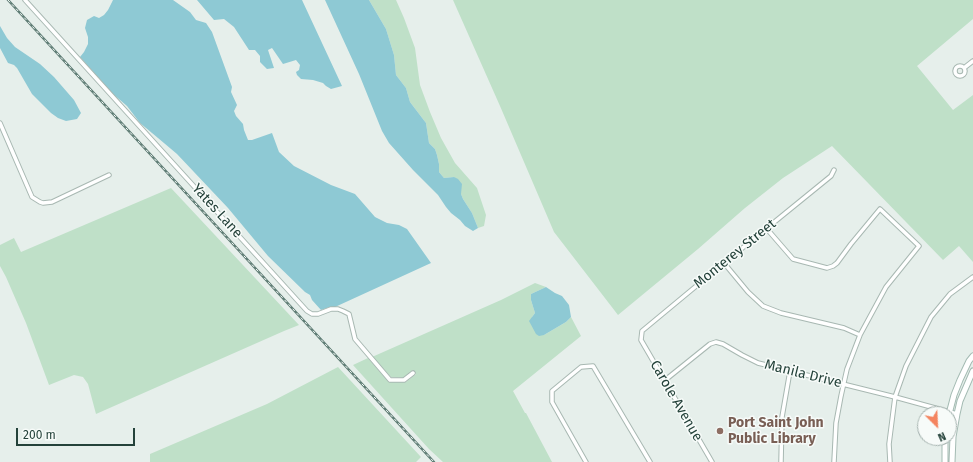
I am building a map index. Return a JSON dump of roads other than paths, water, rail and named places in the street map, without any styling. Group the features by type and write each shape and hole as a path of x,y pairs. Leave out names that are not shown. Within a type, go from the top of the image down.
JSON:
{"main road":[{"path":"951,406 960,380 973,356"},
{"path":"957,414 960,401 973,371"},
{"path":"945,446 945,462"},
{"path":"952,462 953,446"}],"street":[{"name":"Yates Lane","path":"25,0 307,311 312,314 318,314 331,309 344,311 349,314 355,339 390,380 404,380 413,373"},
{"path":"964,68 973,61"},
{"path":"0,123 32,198 40,202 52,202 110,175"},
{"name":"Monterey Street","path":"641,340 642,331 831,176 834,170"},
{"path":"767,229 793,259 827,268 837,263 880,209 919,246 886,287 860,335 847,369 841,396 836,423 834,462"},
{"path":"724,263 748,292 763,306 781,313 844,328 860,335"},
{"path":"890,462 889,444 895,397 906,366 931,318 950,294 972,277"},
{"name":"Carole Avenue","path":"641,340 712,462"},
{"name":"Manila Drive","path":"664,381 710,344 716,342 723,344 758,363 925,406"},
{"path":"586,462 552,402 552,392 581,367 593,366 650,462"},
{"path":"781,462 782,417 790,371"}],"water":[{"path":"113,0 173,0 190,12 196,20 206,23 212,32 232,87 231,92 237,105 234,111 236,116 243,124 248,140 272,133 279,152 294,166 331,185 355,194 375,217 387,223 399,225 407,229 431,263 335,307 321,310 312,300 310,295 305,292 268,256 228,208 177,154 140,123 127,106 113,94 80,57 88,44 88,37 85,28 87,20 94,16 99,18 104,15"},
{"path":"197,0 302,0 342,86 331,89 323,83 301,79 296,72 299,70 300,65 296,60 283,64 272,48 268,50 274,68 267,69 260,62 260,56 255,50 249,50 234,27 224,19 214,20"},
{"path":"325,0 369,0 386,29 394,55 396,75 406,88 410,102 426,123 429,143 435,149 437,155 439,172 444,178 454,177 462,184 461,194 472,213 478,228 473,231 451,213 438,195 389,143 382,131 359,74"},
{"path":"0,26 7,38 15,47 40,64 54,77 74,100 81,113 77,119 66,121 58,118 32,94 17,68 8,63 0,48"},
{"path":"546,287 562,296 569,305 571,317 566,322 544,335 539,336 536,334 529,321 535,313 531,300 531,294"}],"railway":[{"path":"8,0 434,462"}],"place":[{"name":"Port Saint John Public Library","path":"720,431"}]}
